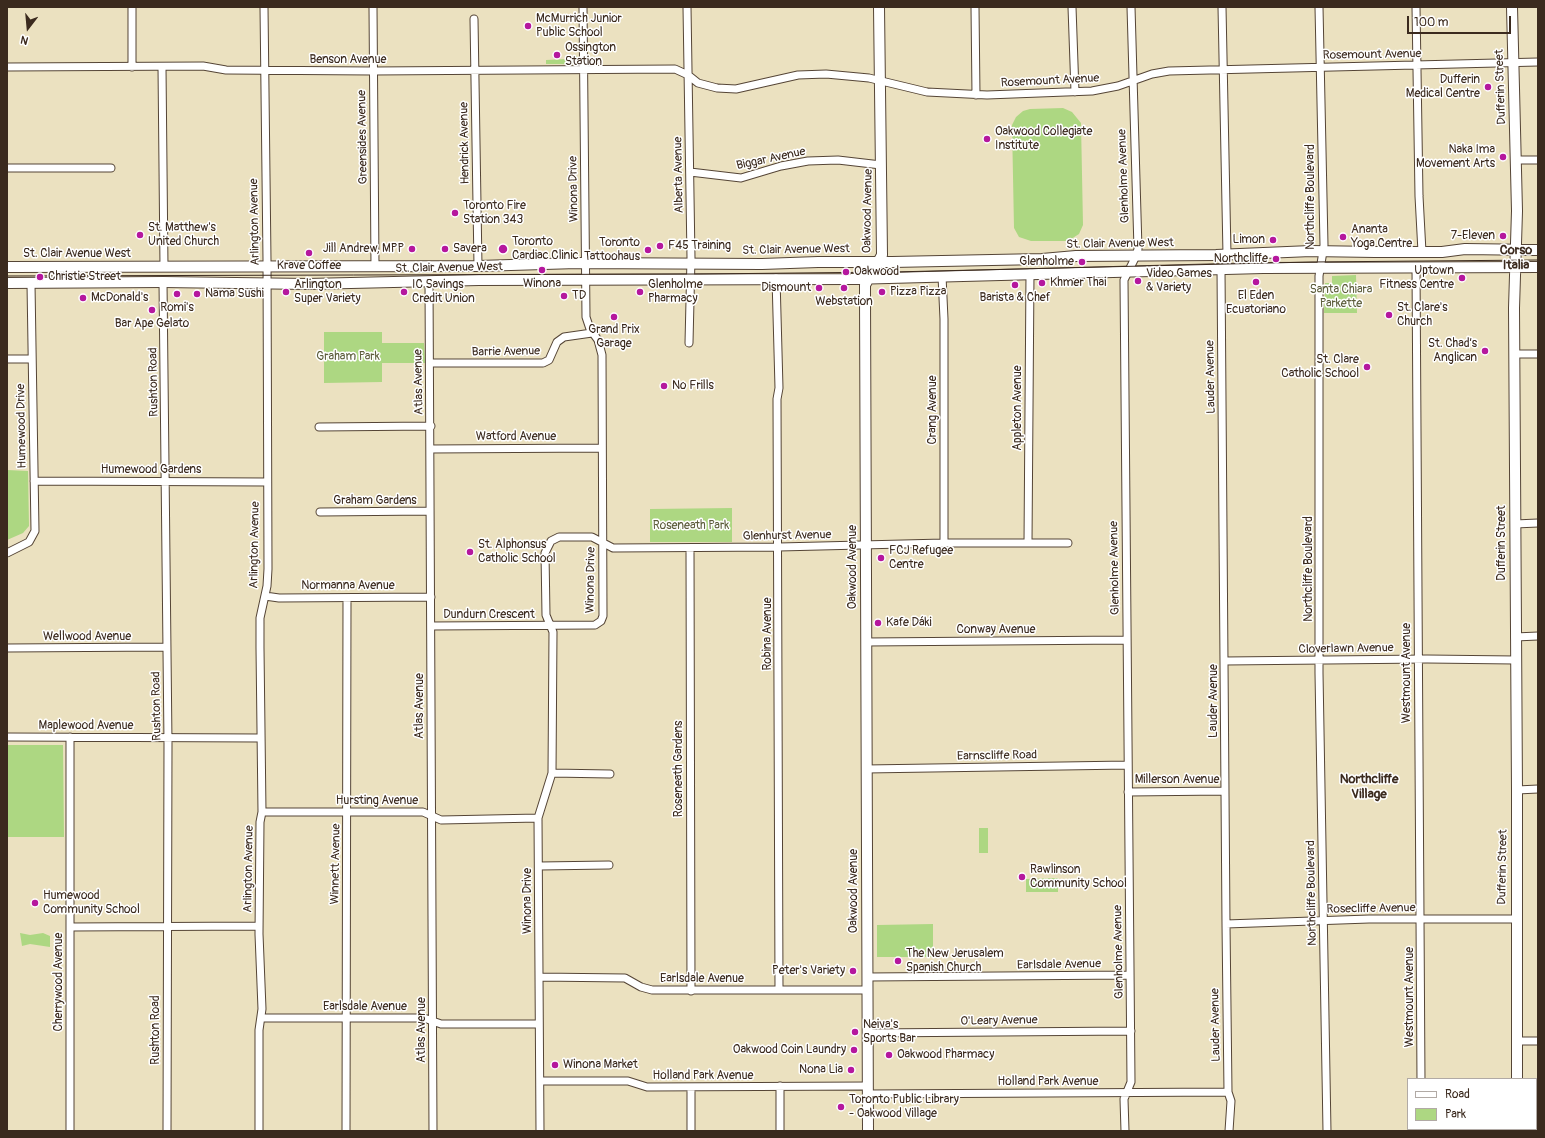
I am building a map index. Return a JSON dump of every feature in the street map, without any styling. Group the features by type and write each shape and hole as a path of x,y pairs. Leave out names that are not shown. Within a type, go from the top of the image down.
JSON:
{"main road":[{"name":"Oakwood Avenue","path":"868,1131 865,285 882,255 878,7"},
{"name":"Dufferin Street","path":"1512,7 1516,160 1514,354 1517,790 1517,1078"},
{"name":"St. Clair Avenue West","path":"7,267 789,264 818,262 1042,259 1076,256 1538,250"},
{"name":"St. Clair Avenue West","path":"7,283 267,282 308,284 429,281 689,280 868,278 1319,268 1538,266"}],"street":[{"path":"132,7 132,67"},
{"name":"Arlington Avenue","path":"259,1131 259,1030 261,1018 259,926 260,822 262,812 260,618 265,596 268,569 264,7"},
{"name":"Greensides Avenue","path":"373,7 375,266"},
{"name":"Winona Drive","path":"540,1131 540,866 538,818 552,773 552,632 550,625 595,625 602,619 602,355 598,340 592,333 586,317 582,7"},
{"name":"Alberta Avenue","path":"687,7 691,265 689,280 691,302 689,343"},
{"path":"975,7 976,95"},
{"path":"1072,7 1075,92"},
{"name":"Glenholme Avenue","path":"1125,1131 1124,1099 1131,1086 1131,1031 1126,640 1124,280 1138,249 1131,7"},
{"path":"1222,7 1227,255"},
{"name":"Northcliffe Boulevard","path":"1319,7 1323,196 1323,252 1319,268 1320,660 1327,1131"},
{"path":"1416,7 1419,189 1422,252"},
{"name":"Hendrick Avenue","path":"474,19 478,266"},
{"name":"Rosemount Avenue","path":"688,75 698,83 726,89 746,88 776,80 812,74 853,76 927,92 976,95 1103,90 1152,74 1169,71 1538,62"},
{"name":"Benson Avenue","path":"7,67 203,66 226,70 373,71 675,69 688,75"},
{"path":"162,67 164,267"},
{"name":"Biggar Avenue","path":"690,172 741,178 781,166 808,161 844,160 881,165"},
{"path":"1516,160 1538,160"},
{"path":"7,168 111,168"},
{"name":"Westmount Avenue","path":"1416,267 1422,1078"},
{"name":"Lauder Avenue","path":"1221,270 1228,1092 1231,1101 1228,1131"},
{"name":"Appleton Avenue","path":"1028,543 1030,274"},
{"name":"Crang Avenue","path":"942,276 944,319 944,543"},
{"name":"Robina Avenue","path":"776,278 779,388 777,399 779,547 779,989"},
{"name":"Atlas Avenue","path":"429,281 431,426 430,511 433,1131"},
{"name":"Rushton Road","path":"163,282 168,738 167,1131"},
{"name":"Humewood Drive","path":"7,553 29,542 34,535 31,284"},
{"name":"Barrie Avenue","path":"430,363 545,362 550,358 560,339 570,334 592,333"},
{"path":"1514,354 1538,354"},
{"path":"7,359 32,359"},
{"path":"319,427 431,426"},
{"name":"Watford Avenue","path":"430,448 602,448"},
{"name":"Humewood Gardens","path":"34,481 267,482"},
{"name":"Graham Gardens","path":"320,512 430,511"},
{"path":"1515,524 1538,523"},
{"name":"Dundurn Crescent","path":"431,626 550,625 546,615 545,553 548,544 559,537 592,537 603,543"},
{"name":"Glenhurst Avenue","path":"603,543 613,548 690,548 944,543 1068,543"},
{"name":"Roseneath Gardens","path":"690,548 691,991"},
{"name":"Normanna Avenue","path":"265,596 347,598 431,597"},
{"name":"Winnett Avenue","path":"346,1131 348,812 347,598"},
{"path":"1515,637 1538,636"},
{"name":"Conway Avenue","path":"866,642 1126,640"},
{"name":"Wellwood Avenue","path":"7,648 166,648"},
{"name":"Cloverlawn Avenue","path":"1225,661 1515,660"},
{"name":"Maplewood Avenue","path":"7,737 261,738"},
{"name":"Cherrywood Avenue","path":"70,737 70,1131"},
{"name":"Earnscliffe Road","path":"866,769 1128,765"},
{"path":"552,773 610,774"},
{"path":"1517,790 1538,789"},
{"name":"Millerson Avenue","path":"1128,792 1225,791"},
{"name":"Hursting Avenue","path":"262,812 423,812 441,820 538,818"},
{"path":"540,866 609,865"},
{"name":"Rosecliffe Avenue","path":"1226,924 1324,920 1516,919"},
{"path":"70,927 259,926"},
{"name":"Earlsdale Avenue","path":"868,978 1130,975"},
{"name":"Earlsdale Avenue","path":"539,977 625,978 648,990 868,990"},
{"name":"Earlsdale Avenue","path":"261,1018 424,1018 441,1024 539,1024"},
{"name":"O'Leary Avenue","path":"868,1033 1131,1031"},
{"path":"1516,1041 1538,1041"},
{"name":"Holland Park Avenue","path":"540,1081 628,1080 645,1087 780,1086 868,1090 1228,1092"},
{"path":"780,1086 780,1131"},
{"path":"691,1087 692,1131"}],"green space":[{"path":"567,56 577,56 576,62 573,64 546,64 546,60 567,59"},
{"path":"1063,108 1072,112 1081,123 1083,225 1079,234 1068,241 1031,241 1019,237 1014,228 1012,125 1016,117 1023,111 1030,109"},
{"name":"Santa Chiara Parkette","path":"1356,275 1357,313 1324,313 1325,283 1332,283 1332,276"},
{"name":"Graham Park","path":"324,332 382,332 382,343 424,343 425,363 382,363 382,382 324,383"},
{"path":"7,470 28,471 29,526 23,533 7,540"},
{"name":"Roseneath Park","path":"732,508 732,542 650,542 650,509"},
{"path":"7,745 63,745 64,837 7,837"},
{"path":"979,828 988,828 988,853 979,853"},
{"path":"1058,878 1058,892 1026,892 1026,879"},
{"path":"933,924 933,957 877,957 877,925"},
{"path":"20,933 30,935 43,933 50,936 50,947 30,944 22,946"}],"tram line":[{"path":"7,276 892,272 1311,262 1538,260"}],"place":[{"name":"McMurrich Junior Public School","path":"528,26"},
{"name":"Ossington Station","path":"557,55"},
{"name":"Dufferin Medical Centre","path":"1488,87"},
{"name":"Oakwood Collegiate Institute","path":"987,139"},
{"name":"Naka Ima Movement Arts","path":"1503,157"},
{"name":"Toronto Fire Station 343","path":"455,213"},
{"name":"St. Matthew's United Church","path":"140,235"},
{"name":"7-Eleven","path":"1503,236"},
{"name":"Ananta Yoga Centre","path":"1343,237"},
{"name":"Limon","path":"1273,240"},
{"name":"F45 Training","path":"660,246"},
{"name":"Jill Andrew, MPP","path":"412,249"},
{"name":"Savera","path":"445,249"},
{"name":"Toronto Cardiac Clinic","path":"503,249"},
{"name":"Toronto Tattoohaus","path":"648,250"},
{"name":"Krave Coffee","path":"309,253"},
{"name":"Northcliffe","path":"1276,259"},
{"name":"Glenholme","path":"1082,262"},
{"name":"Winona","path":"542,270"},
{"name":"Oakwood","path":"846,272"},
{"name":"Christie Street","path":"40,277"},
{"name":"Uptown Fitness Centre","path":"1462,278"},
{"name":"Video Games & Variety","path":"1138,281"},
{"name":"El Eden Ecuatoriano","path":"1256,282"},
{"name":"Khmer Thai","path":"1042,283"},
{"name":"Barista & Chef","path":"1015,285"},
{"name":"Dismount","path":"819,288"},
{"name":"Webstation","path":"844,288"},
{"name":"Arlington Super Variety","path":"286,292"},
{"name":"IC Savings Credit Union","path":"404,292"},
{"name":"Glenholme Pharmacy","path":"640,292"},
{"name":"Pizza Pizza","path":"882,292"},
{"name":"Romi's","path":"177,294"},
{"name":"Nama Sushi","path":"197,294"},
{"name":"TD","path":"564,296"},
{"name":"McDonald's","path":"83,298"},
{"name":"Bar Ape Gelato","path":"152,310"},
{"name":"St. Clare's Church","path":"1389,315"},
{"name":"Grand Prix Garage","path":"614,317"},
{"name":"St. Chad’s Anglican","path":"1485,351"},
{"name":"St. Clare Catholic School","path":"1367,367"},
{"name":"No Frills","path":"664,386"},
{"name":"St. Alphonsus Catholic School","path":"470,552"},
{"name":"FCJ Refugee Centre","path":"881,558"},
{"name":"Kafe Dáki","path":"878,623"},
{"name":"Rawlinson Community School","path":"1022,877"},
{"name":"Humewood Community School","path":"35,903"},
{"name":"The New Jerusalem Spanish Church","path":"898,961"},
{"name":"Peter's Variety","path":"853,971"},
{"name":"Neiva's Sports Bar","path":"855,1032"},
{"name":"Oakwood Coin Laundry","path":"854,1050"},
{"name":"Oakwood Pharmacy","path":"889,1055"},
{"name":"Winona Market","path":"555,1065"},
{"name":"Nona Lia","path":"851,1070"},
{"name":"Toronto Public Library - Oakwood Village","path":"841,1107"}],"district":[{"name":"Corso Italia","path":"1516,258"},
{"name":"Northcliffe Village","path":"1369,788"}]}
